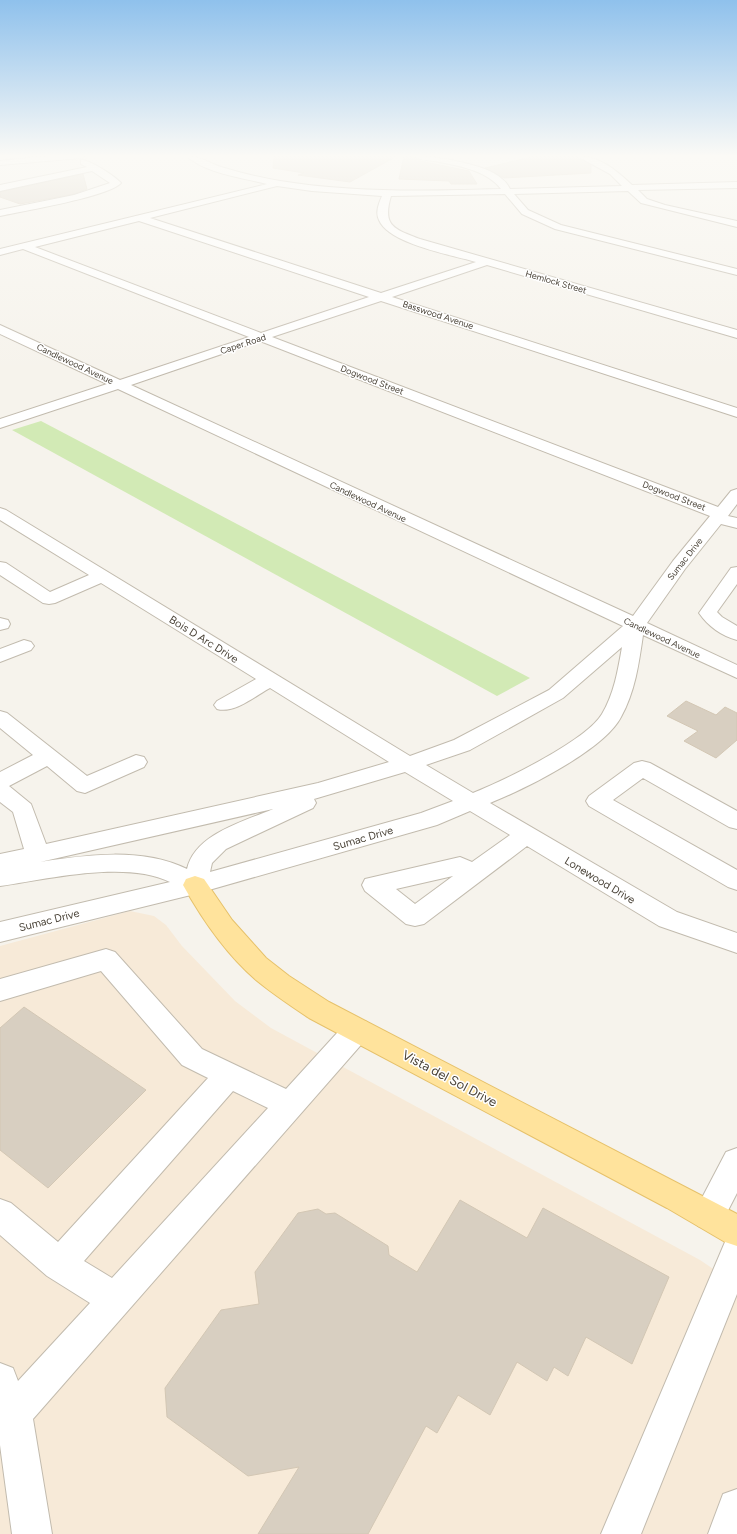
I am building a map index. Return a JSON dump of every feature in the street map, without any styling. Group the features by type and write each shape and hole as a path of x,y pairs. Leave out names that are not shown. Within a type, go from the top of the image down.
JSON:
{"main road":[{"name":"Vista del Sol Drive","path":"196,885 227,933 258,966 290,991 319,1010 737,1231"}],"street":[{"path":"0,252 100,228"},
{"name":"Basswood Avenue","path":"168,228 737,413"},
{"name":"Hemlock Street","path":"391,228 416,241 737,334"},
{"path":"560,228 737,272"},
{"name":"Dogwood Street","path":"24,246 262,337 737,523"},
{"name":"Caper Road","path":"0,424 485,262"},
{"name":"Candlewood Avenue","path":"0,329 635,626 737,672"},
{"name":"Sumac Drive","path":"0,863 321,790 408,764 462,745 556,694 635,626 718,516 737,494"},
{"name":"Bois D Arc Drive","path":"4,520 102,576 470,802"},
{"path":"0,567 49,599 102,576"},
{"path":"735,578 710,608 708,613 715,621 737,634"},
{"name":"Sumac Drive","path":"0,932 196,885 429,819 508,787 569,752 593,736 611,717 626,680 635,626"},
{"path":"0,656 24,646"},
{"path":"224,705 270,680"},
{"path":"0,717 85,786 136,762"},
{"path":"0,781 49,756"},
{"path":"737,820 642,768 596,801 737,881"},
{"path":"0,877 76,866 127,863 164,869 196,885 201,860 218,843 359,778"},
{"path":"0,790 23,809 37,854"},
{"name":"Lonewood Drive","path":"470,802 668,920 737,944"},
{"path":"473,874 526,835"},
{"path":"0,990 106,959 192,1057 290,1105"},
{"path":"32,1534 7,1397 116,1300 357,1030"},
{"path":"59,1265 229,1075"},
{"path":"709,1215 737,1162"},
{"path":"0,1214 59,1265 116,1300"},
{"path":"621,1534 737,1253"}],"shaded area":[{"path":"130,911 154,916 166,925 182,946 235,1001 271,1028 700,1260 737,1285 737,1534 0,1534 0,946"}],"green space":[{"path":"41,421 530,678 497,696 12,430"}],"building":[{"path":"686,701 716,715 725,707 737,713 737,740 716,758 684,741 698,731 667,716"},
{"path":"24,1007 146,1090 48,1188 0,1150 0,1028"},
{"path":"460,1200 527,1238 543,1208 669,1277 632,1364 586,1337 568,1376 554,1367 547,1381 517,1362 490,1415 458,1395 437,1433 426,1426 368,1534 258,1534 299,1467 248,1476 167,1417 165,1388 221,1310 259,1304 255,1272 298,1213 318,1209 326,1214 335,1213 388,1246 389,1255 417,1272"}]}
